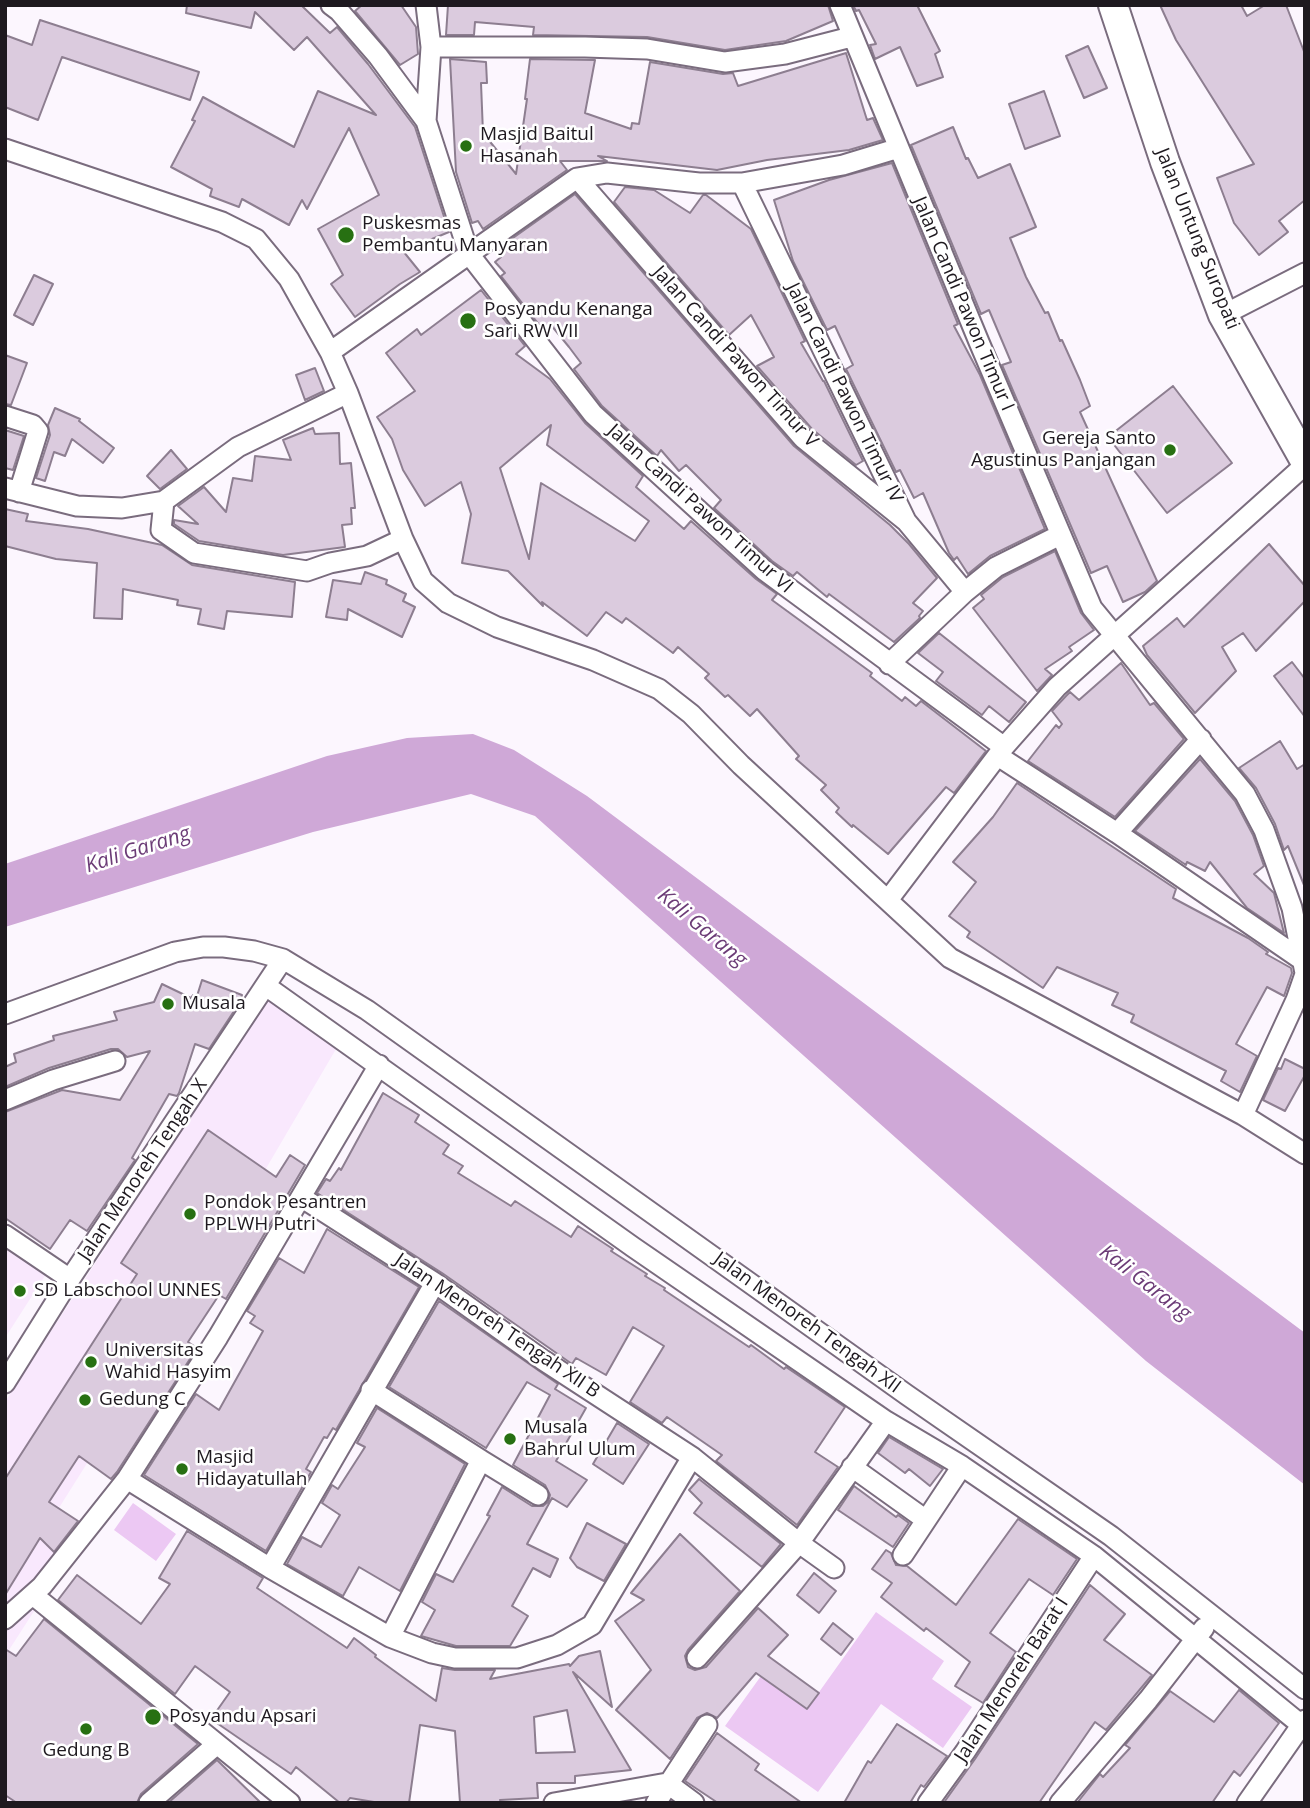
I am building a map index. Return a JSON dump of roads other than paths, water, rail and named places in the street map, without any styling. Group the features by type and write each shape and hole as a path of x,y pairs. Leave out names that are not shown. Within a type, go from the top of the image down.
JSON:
{"main road":[{"name":"Jalan Untung Suropati","path":"1113,5 1165,162 1223,315 1305,463"}],"street":[{"path":"331,5 378,56 426,121"},
{"path":"426,5 431,47 426,121"},
{"name":"Jalan Candi Pawon Timur I","path":"840,5 851,37 1092,608 1245,794 1264,830 1292,908 1304,969"},
{"path":"431,47 647,49 725,62 785,54 851,37"},
{"name":"Jalan Candi Pawon Timur VI","path":"426,121 469,254 593,414 764,570 1001,752 1304,969"},
{"path":"330,352 577,178 607,173 699,183 742,183 843,165 899,148"},
{"path":"5,149 222,222 256,239 289,279 330,352 403,539 423,581 448,603 497,627 593,660 659,689 691,715 741,765 950,958 1243,1115 1305,1154"},
{"name":"Jalan Candi Pawon Timur V","path":"577,178 803,438 906,521"},
{"name":"Jalan Candi Pawon Timur IV","path":"742,183 906,521 965,592"},
{"path":"1223,315 1305,273"},
{"path":"5,416 33,425 37,431 12,490 77,506 122,508 164,502 238,447 348,393"},
{"path":"888,900 1001,752 1058,687 1305,463"},
{"path":"164,502 161,530 194,553 307,571 366,556 403,539"},
{"path":"889,664 965,592 996,567 1060,535"},
{"path":"1116,833 1201,739"},
{"name":"Jalan Menoreh Tengah XII","path":"5,1014 175,952 203,947 224,947 283,959 367,1010 907,1395 1111,1536 1305,1689"},
{"name":"Jalan Menoreh Tengah X","path":"5,1383 70,1279 283,959"},
{"path":"1243,1115 1296,1000 1304,969"},
{"path":"266,986 633,1247 887,1421 962,1466 1094,1556 1304,1724 1247,1803"},
{"path":"5,1100 53,1080 114,1061"},
{"path":"5,1619 33,1595 127,1479 218,1337 379,1065"},
{"name":"Jalan Menoreh Tengah XII B","path":"301,1197 435,1283 543,1360 692,1457 834,1569"},
{"path":"5,1236 70,1279"},
{"path":"270,1569 435,1283"},
{"path":"371,1390 538,1495"},
{"path":"697,1658 799,1543 887,1421"},
{"path":"127,1479 270,1569 390,1637 432,1653 455,1658 517,1658 557,1646 592,1625 692,1457"},
{"path":"390,1637 481,1460"},
{"path":"903,1555 962,1466"},
{"path":"852,1467 926,1520"},
{"name":"Jalan Menoreh Barat I","path":"928,1803 965,1752 1094,1556"},
{"path":"33,1595 217,1744 282,1801"},
{"path":"1060,1803 1148,1700 1213,1617"},
{"path":"656,1803 707,1725"},
{"path":"149,1803 217,1744"},
{"path":"554,1803 667,1783 695,1803"}],"water":[{"name":"Kali Garang","path":"473,734 514,750 587,796 1305,1333 1305,1485 1146,1361 535,816 471,794 313,832 5,927 5,864 327,756 407,738"}],"place":[{"name":"Masjid Baitul Hasanah","path":"466,146"},
{"name":"Puskesmas Pembantu Manyaran","path":"346,235"},
{"name":"Posyandu Kenanga Sari RW VII","path":"468,321"},
{"name":"Gereja Santo Agustinus Panjangan","path":"1170,450"},
{"name":"Musala","path":"168,1004"},
{"name":"Pondok Pesantren PPLWH Putri","path":"190,1214"},
{"name":"SD Labschool UNNES","path":"20,1291"},
{"name":"Universitas Wahid Hasyim","path":"91,1362"},
{"name":"Gedung C","path":"85,1400"},
{"name":"Musala Bahrul Ulum","path":"510,1439"},
{"name":"Masjid Hidayatullah","path":"182,1469"},
{"name":"Posyandu Apsari","path":"153,1717"},
{"name":"Gedung B","path":"86,1729"}]}
